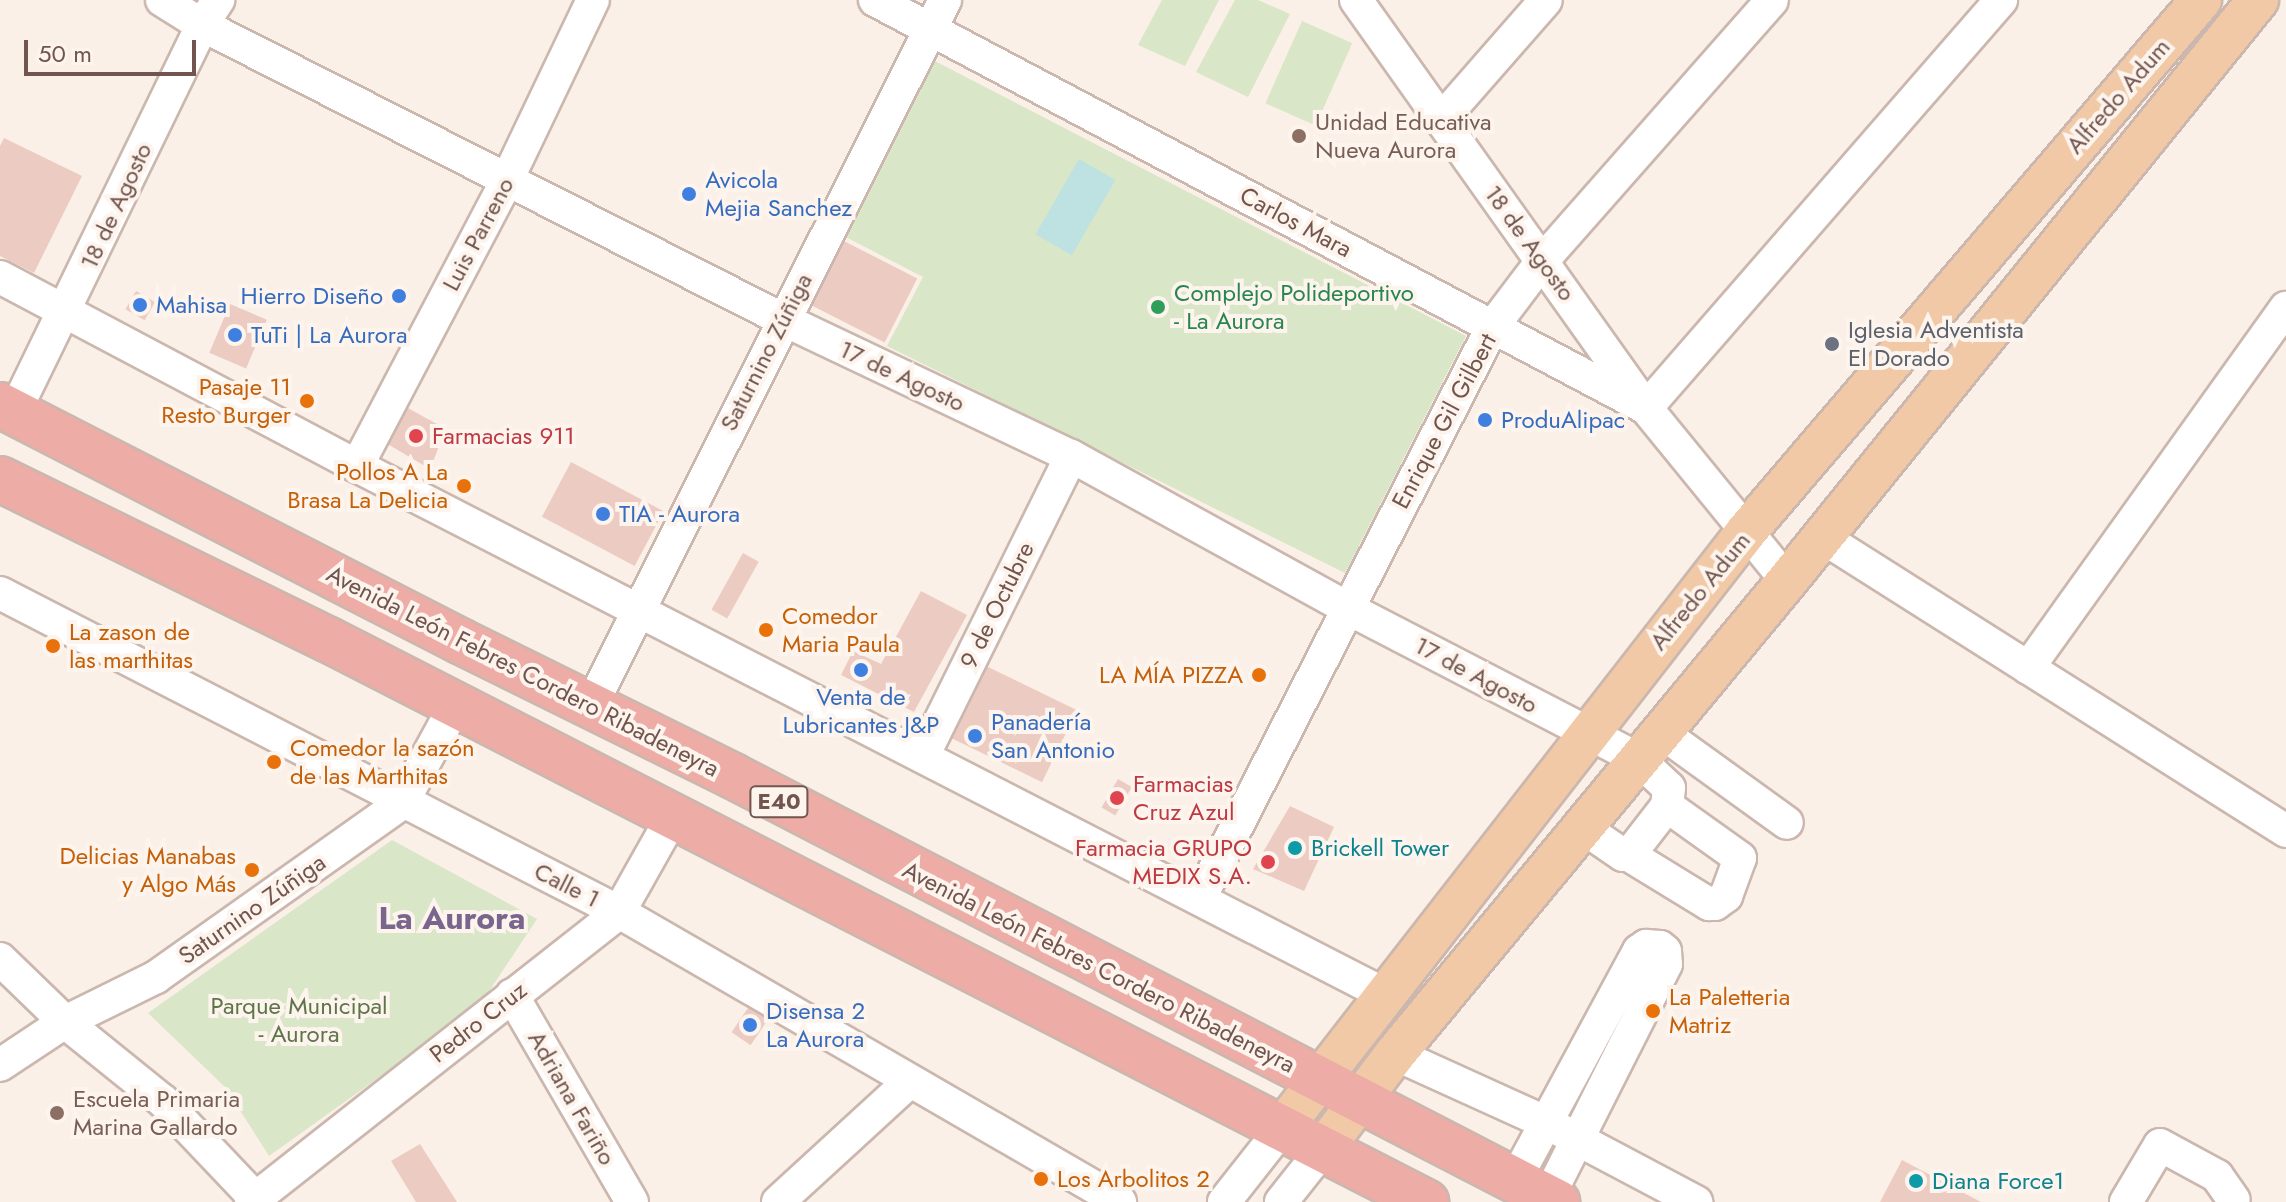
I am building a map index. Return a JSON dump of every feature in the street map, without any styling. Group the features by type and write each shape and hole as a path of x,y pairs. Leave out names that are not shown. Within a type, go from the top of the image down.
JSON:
{"highway":[{"name":"Avenida León Febres Cordero Ribadeneyra","path":"7,409 462,642 733,776 1540,1194"},
{"name":"E40","path":"0,480 329,640 1426,1202"},
{"path":"329,640 352,625 358,612 357,597 351,585"},
{"path":"443,698 423,678 424,663 432,649 446,642 462,642"},
{"path":"603,780 626,767 638,743 638,730"},
{"path":"689,824 700,816 702,802 720,781 733,776"}],"main road":[{"name":"Alfredo Adum","path":"1283,1127 1746,532 2201,0"},
{"name":"Alfredo Adum","path":"1323,1149 1395,1054 1787,581 2258,0"}],"street":[{"name":"17 de Agosto","path":"162,0 210,12 508,178 782,319 1071,456 1347,608 1587,733 1649,745"},
{"name":"Luis Parreno","path":"357,466 508,178 593,0"},
{"name":"Carlos Mara","path":"875,0 938,14 1493,326 1646,408 1787,581"},
{"name":"18 de Agosto","path":"1356,0 1646,408"},
{"path":"1441,120 1546,0"},
{"name":"Enrique Gil Gilbert","path":"1200,898 1493,326 1543,260 1772,0"},
{"path":"1646,408 2001,0"},
{"name":"18 de Agosto","path":"7,409 66,312 210,12"},
{"name":"Saturnino Zúñiga","path":"591,706 782,319 938,14"},
{"path":"0,277 357,466 924,754 1386,995"},
{"path":"2028,668 2286,308"},
{"name":"9 de Octubre","path":"924,754 1071,456"},
{"path":"1822,537 2286,831"},
{"name":"Calle 1","path":"0,593 402,803 619,912 1120,1202"},
{"name":"Saturnino Zúñiga","path":"0,1065 65,1022 156,977 402,803 443,698"},
{"path":"1629,855 1667,806 1669,788 1649,745"},
{"path":"1649,745 1787,823"},
{"path":"1582,827 1623,855 1629,855 1709,904 1715,904 1726,896 1740,858 1667,806"},
{"name":"Pedro Cruz","path":"256,1201 619,912 689,824"},
{"path":"1646,946 1660,947 1665,951 1666,964 1579,1141 1540,1194 1547,1123 1639,951 1646,946"},
{"path":"0,959 65,1022 163,1101 256,1201"},
{"name":"Adriana Fariño","path":"512,995 632,1202"},
{"path":"1395,1054 1547,1123 1696,1202"},
{"path":"778,1202 910,1081"},
{"name":"Alfredo Adum","path":"1224,1202 1283,1127"},
{"path":"2126,1202 2160,1145 2217,1176 2241,1201"},
{"name":"Alfredo Adum","path":"1289,1200 1323,1149"}],"green space":[{"path":"1162,0 1219,0 1185,66 1138,45"},
{"path":"1235,0 1258,0 1290,14 1248,97 1196,72"},
{"path":"1302,21 1352,43 1316,126 1265,103"},
{"name":"Complejo Polideportivo - La Aurora","path":"927,57 1466,336 1345,573 887,346 923,277 840,234"},
{"name":"Parque Municipal - Aurora","path":"392,840 537,919 480,1005 269,1156 225,1087 148,1013"}],"water":[{"path":"1079,159 1115,180 1072,255 1036,234"}],"building":[{"path":"4,138 82,176 34,273 0,256 0,146"},
{"path":"838,238 917,278 885,343 805,302"},
{"name":"Mahisa","path":"136,291 155,302 145,320 126,309"},
{"name":"TuTi | La Aurora","path":"230,304 267,320 246,368 209,353"},
{"name":"Farmacias 911","path":"406,407 446,429 430,469 384,442"},
{"name":"TIA - Aurora","path":"571,462 664,511 635,566 542,517"},
{"path":"743,553 759,562 727,619 711,610"},
{"path":"921,591 967,615 914,712 841,675 853,651 881,664"},
{"path":"980,663 1077,710 1042,782 945,735"},
{"name":"Farmacias Cruz Azul","path":"1118,779 1132,787 1115,816 1102,808"},
{"name":"Brickell Tower","path":"1290,806 1334,827 1304,891 1253,869"},
{"name":"Disensa 2 La Aurora","path":"750,1005 769,1018 751,1045 732,1032"},
{"path":"420,1144 457,1202 416,1202 391,1161"},
{"name":"Diana Force1","path":"1902,1160 1981,1202 1880,1202"}],"place":[{"name":"Unidad Educativa Nueva Aurora","path":"1299,136"},
{"name":"Avicola Mejia Sanchez","path":"689,194"},
{"name":"Hierro Diseño","path":"399,296"},
{"name":"Mahisa","path":"140,305"},
{"name":"Complejo Polideportivo - La Aurora","path":"1158,307"},
{"name":"TuTi | La Aurora","path":"235,335"},
{"name":"Iglesia Adventista El Dorado","path":"1832,344"},
{"name":"Pasaje 11 Resto Burger","path":"307,401"},
{"name":"ProduAlipac","path":"1485,420"},
{"name":"Farmacias 911","path":"416,436"},
{"name":"Pollos A La Brasa La Delicia","path":"464,486"},
{"name":"TIA - Aurora","path":"603,514"},
{"name":"Comedor Maria Paula","path":"766,630"},
{"name":"La zason de las marthitas","path":"53,646"},
{"name":"Venta de Lubricantes J&P","path":"861,670"},
{"name":"LA MÍA PIZZA","path":"1259,675"},
{"name":"Panadería San Antonio","path":"975,736"},
{"name":"Comedor la sazón de las Marthitas","path":"274,762"},
{"name":"Farmacias Cruz Azul","path":"1117,798"},
{"name":"Brickell Tower","path":"1295,848"},
{"name":"Farmacia GRUPO MEDIX S.A.","path":"1268,862"},
{"name":"Delicias Manabas y Algo Más","path":"252,870"},
{"name":"La Paletteria Matriz","path":"1653,1011"},
{"name":"Disensa 2 La Aurora","path":"750,1025"},
{"name":"Escuela Primaria Marina Gallardo","path":"57,1113"},
{"name":"Los Arbolitos 2","path":"1041,1179"},
{"name":"Diana Force1","path":"1916,1181"}],"district":[{"name":"La Aurora","path":"452,918"}]}
